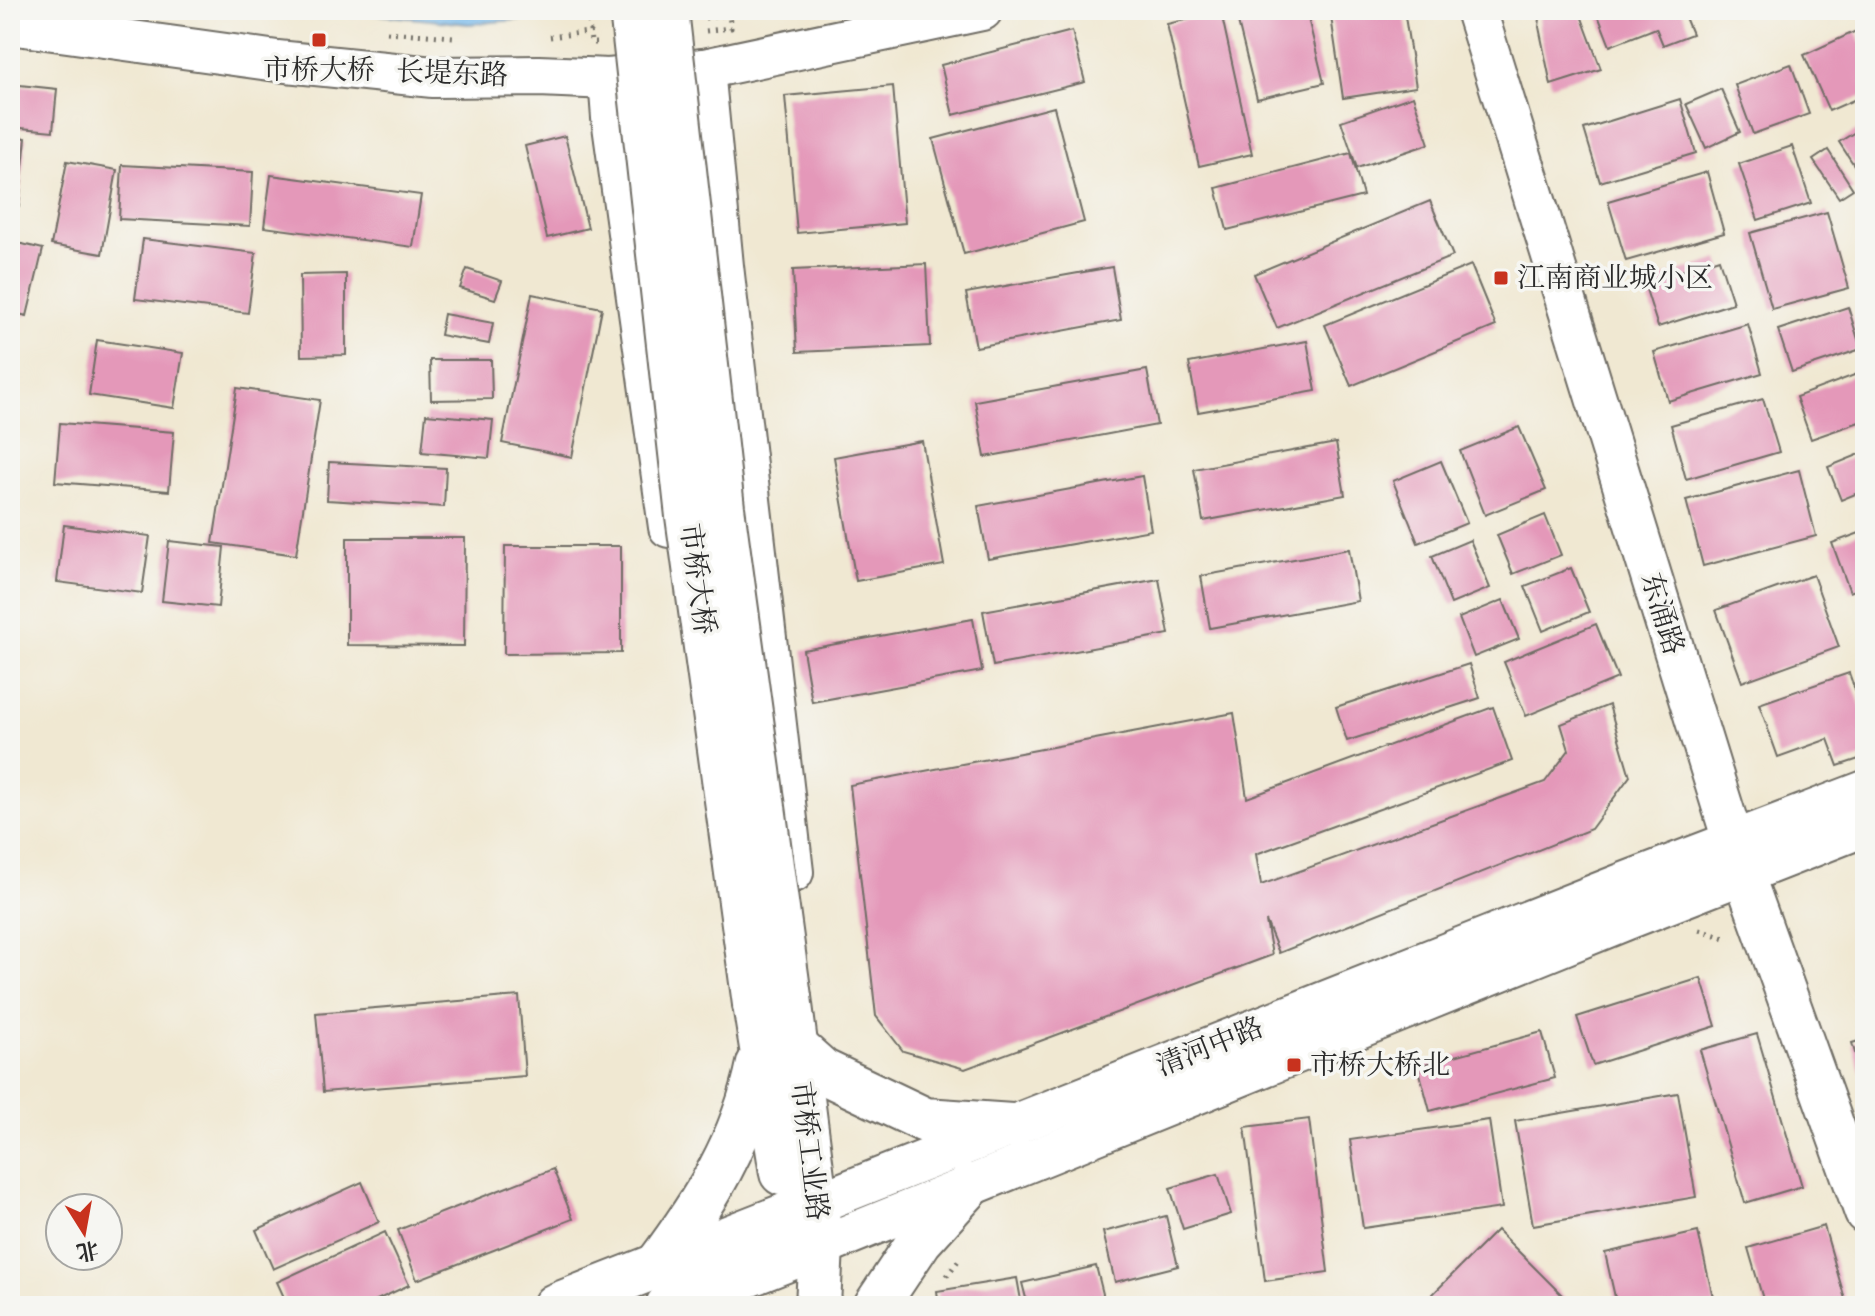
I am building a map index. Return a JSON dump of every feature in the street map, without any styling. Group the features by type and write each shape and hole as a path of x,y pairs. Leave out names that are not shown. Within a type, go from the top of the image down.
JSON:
{"main road":[{"name":"市桥大桥","path":"632,10 688,516 772,1001"},
{"name":"市桥大桥","path":"666,10 722,508 772,1001"},
{"name":"市桥工业路","path":"772,1001 817,1306"},
{"path":"662,1286 722,1169 753,1091 778,1048 925,1120 1012,1126"},
{"path":"876,1306 920,1240 969,1186"},
{"name":"清河中路","path":"555,1306 662,1286 804,1230"}],"street":[{"name":"长堤东路","path":"10,24 277,61 433,77 609,79 704,69 982,10"},
{"name":"东涌路","path":"1476,10 1738,857 1865,1213"},
{"path":"609,79 735,1009 778,1048 807,993 723,266 704,69"},
{"name":"清河中路","path":"804,1230 969,1186 1738,857 1865,791"},
{"name":"清河中路","path":"804,1230 1012,1126 1738,857 1865,826"}],"path":[{"path":"1692,928 1735,941"},
{"path":"942,1282 969,1246"}],"water":[{"path":"334,10 631,10 469,24"}],"building":[{"path":"1235,10 1306,10 1324,83 1257,99"},
{"path":"1330,10 1404,10 1416,87 1343,98"},
{"path":"1541,10 1579,10 1601,69 1551,85 1539,27"},
{"path":"1596,10 1682,10 1692,34 1663,45 1656,28 1610,46"},
{"path":"1221,12 1252,154 1199,166 1167,24"},
{"path":"1072,31 1085,82 953,115 941,65"},
{"path":"1856,31 1865,51 1865,95 1829,111 1804,55"},
{"path":"1791,64 1809,114 1753,134 1735,85"},
{"path":"10,84 57,89 53,131 10,127"},
{"path":"893,86 905,223 797,233 785,96"},
{"path":"1721,89 1740,132 1706,148 1686,104"},
{"path":"1413,96 1429,144 1357,168 1341,121"},
{"path":"1680,99 1696,153 1600,182 1584,129"},
{"path":"1054,107 1084,222 964,254 933,139"},
{"path":"1865,126 1865,182 1839,142"},
{"path":"10,136 26,138 19,206 10,205"},
{"path":"565,136 588,228 547,238 525,146"},
{"path":"1792,146 1811,203 1758,220 1739,164"},
{"path":"1828,150 1853,189 1839,198 1813,160"},
{"path":"1351,153 1363,196 1227,230 1216,188"},
{"path":"67,161 117,170 102,254 51,245"},
{"path":"122,165 253,172 250,226 119,219"},
{"path":"1707,172 1724,233 1626,261 1608,201"},
{"path":"271,175 421,195 413,247 264,227"},
{"path":"1430,201 1453,256 1277,328 1254,274"},
{"path":"1827,212 1849,288 1772,309 1750,233"},
{"path":"143,239 256,253 248,313 135,299"},
{"path":"10,241 43,249 27,316 10,312"},
{"path":"1719,259 1733,303 1658,327 1644,283"},
{"path":"926,264 930,346 797,352 793,270"},
{"path":"1471,265 1496,326 1351,386 1325,325"},
{"path":"1112,267 1121,320 976,347 966,293"},
{"path":"467,269 502,281 495,299 460,288"},
{"path":"346,274 346,355 301,356 300,275"},
{"path":"532,294 602,308 572,457 502,443"},
{"path":"1848,307 1861,349 1792,372 1778,330"},
{"path":"444,314 493,323 489,344 440,335"},
{"path":"1748,324 1762,373 1668,401 1654,352"},
{"path":"97,340 183,353 174,408 89,395"},
{"path":"1307,341 1316,391 1198,412 1189,363"},
{"path":"430,360 491,360 492,399 431,400"},
{"path":"1147,370 1157,425 985,457 975,401"},
{"path":"1857,374 1865,397 1865,420 1811,439 1796,397"},
{"path":"237,388 320,400 296,555 213,543"},
{"path":"1763,399 1779,452 1686,479 1671,425"},
{"path":"426,414 493,420 489,458 422,452"},
{"path":"60,423 174,432 169,491 55,482"},
{"path":"1519,427 1546,490 1485,515 1460,451"},
{"path":"922,441 944,565 856,581 834,457"},
{"path":"1336,443 1345,495 1203,521 1194,469"},
{"path":"1865,452 1865,490 1841,500 1828,467"},
{"path":"1441,461 1467,523 1418,543 1393,481"},
{"path":"329,462 446,468 444,507 327,500"},
{"path":"1799,470 1816,536 1703,566 1686,500"},
{"path":"1142,476 1151,530 988,559 978,506"},
{"path":"1545,515 1561,555 1513,574 1497,535"},
{"path":"64,525 150,536 142,593 57,582"},
{"path":"1865,531 1865,586 1850,592 1832,543"},
{"path":"347,538 465,538 464,646 347,645"},
{"path":"1470,540 1490,588 1451,604 1432,556"},
{"path":"169,541 224,547 218,607 162,601"},
{"path":"505,546 621,546 621,653 504,654"},
{"path":"1349,549 1358,601 1210,628 1201,576"},
{"path":"1571,568 1589,612 1543,631 1525,586"},
{"path":"1813,575 1839,647 1742,682 1716,610"},
{"path":"1159,579 1169,634 993,666 983,611"},
{"path":"1503,600 1519,639 1474,657 1459,618"},
{"path":"973,619 982,671 812,702 803,650"},
{"path":"1596,624 1618,678 1526,716 1504,662"},
{"path":"1469,664 1480,698 1347,741 1336,707"},
{"path":"1849,673 1865,718 1865,757 1838,766 1828,739 1778,757 1759,704"},
{"path":"1609,705 1630,776 1591,829 1279,953 1266,921 1272,955 965,1069 903,1051 876,1016 850,785 1234,713 1247,798 1493,707 1512,761 1256,854 1261,885 1545,782 1569,750 1561,724"},
{"path":"1701,978 1716,1026 1593,1065 1577,1017"},
{"path":"519,996 525,1076 323,1092 316,1013"},
{"path":"1542,1032 1555,1078 1430,1111 1418,1066"},
{"path":"1757,1034 1802,1186 1745,1203 1700,1050"},
{"path":"1865,1039 1865,1083 1864,1083 1852,1043"},
{"path":"1678,1093 1696,1197 1533,1225 1515,1121"},
{"path":"1309,1119 1328,1272 1265,1281 1245,1127"},
{"path":"1489,1120 1502,1208 1363,1228 1350,1140"},
{"path":"553,1169 573,1219 417,1280 398,1230"},
{"path":"1218,1174 1231,1214 1183,1229 1170,1188"},
{"path":"362,1182 379,1222 273,1269 256,1230"},
{"path":"1166,1216 1178,1266 1115,1282 1103,1232"},
{"path":"1824,1226 1847,1306 1765,1306 1748,1248"},
{"path":"1497,1230 1573,1306 1421,1306"},
{"path":"385,1232 409,1285 364,1306 288,1306 277,1282"},
{"path":"1698,1232 1715,1306 1617,1306 1605,1253"},
{"path":"1096,1266 1106,1306 1028,1306 1022,1283"},
{"path":"1017,1278 1022,1306 939,1306 937,1291"}],"place":[{"name":"市桥大桥","path":"319,40"},
{"name":"江南商业城小区","path":"1501,278"},
{"name":"市桥大桥北","path":"1294,1065"}]}
